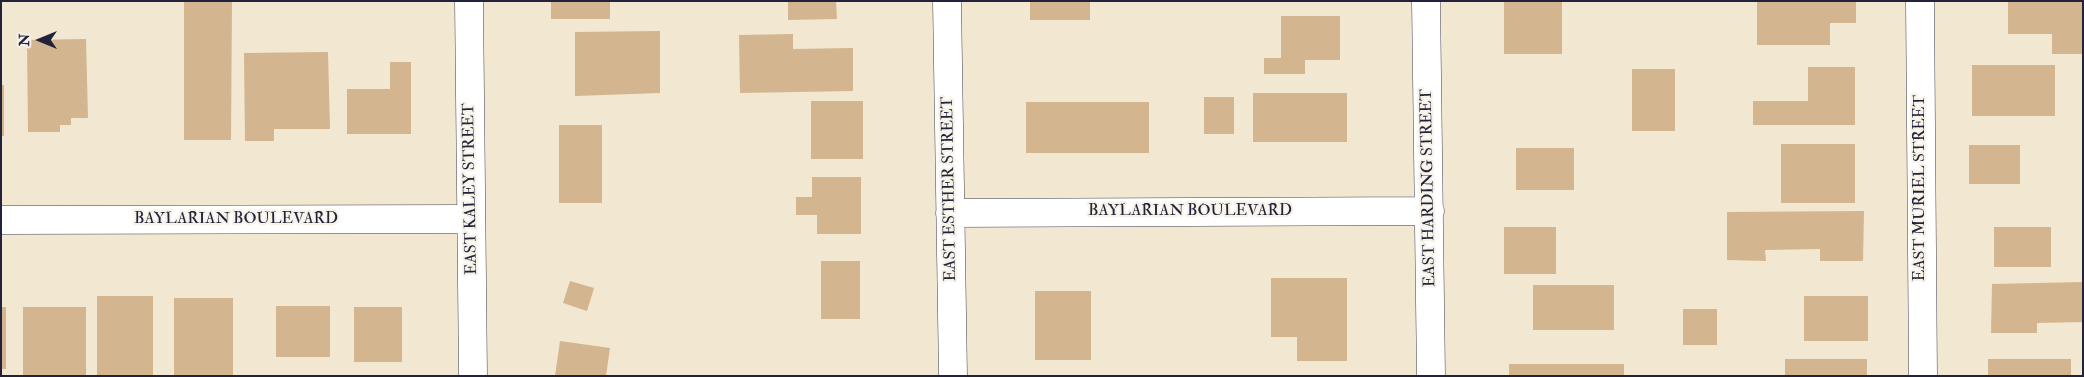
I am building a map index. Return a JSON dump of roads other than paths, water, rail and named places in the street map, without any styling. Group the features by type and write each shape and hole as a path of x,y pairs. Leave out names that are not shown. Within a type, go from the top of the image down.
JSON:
{"street":[{"name":"EAST KALEY STREET","path":"469,1 473,376"},
{"name":"EAST ESTHER STREET","path":"947,1 953,376"},
{"name":"EAST HARDING STREET","path":"1426,1 1431,376"},
{"name":"EAST MURIEL STREET","path":"1920,1 1923,376"},
{"name":"BAYLARIAN BOULEVARD","path":"950,213 1430,211"},
{"name":"BAYLARIAN BOULEVARD","path":"1,220 471,219"}]}
